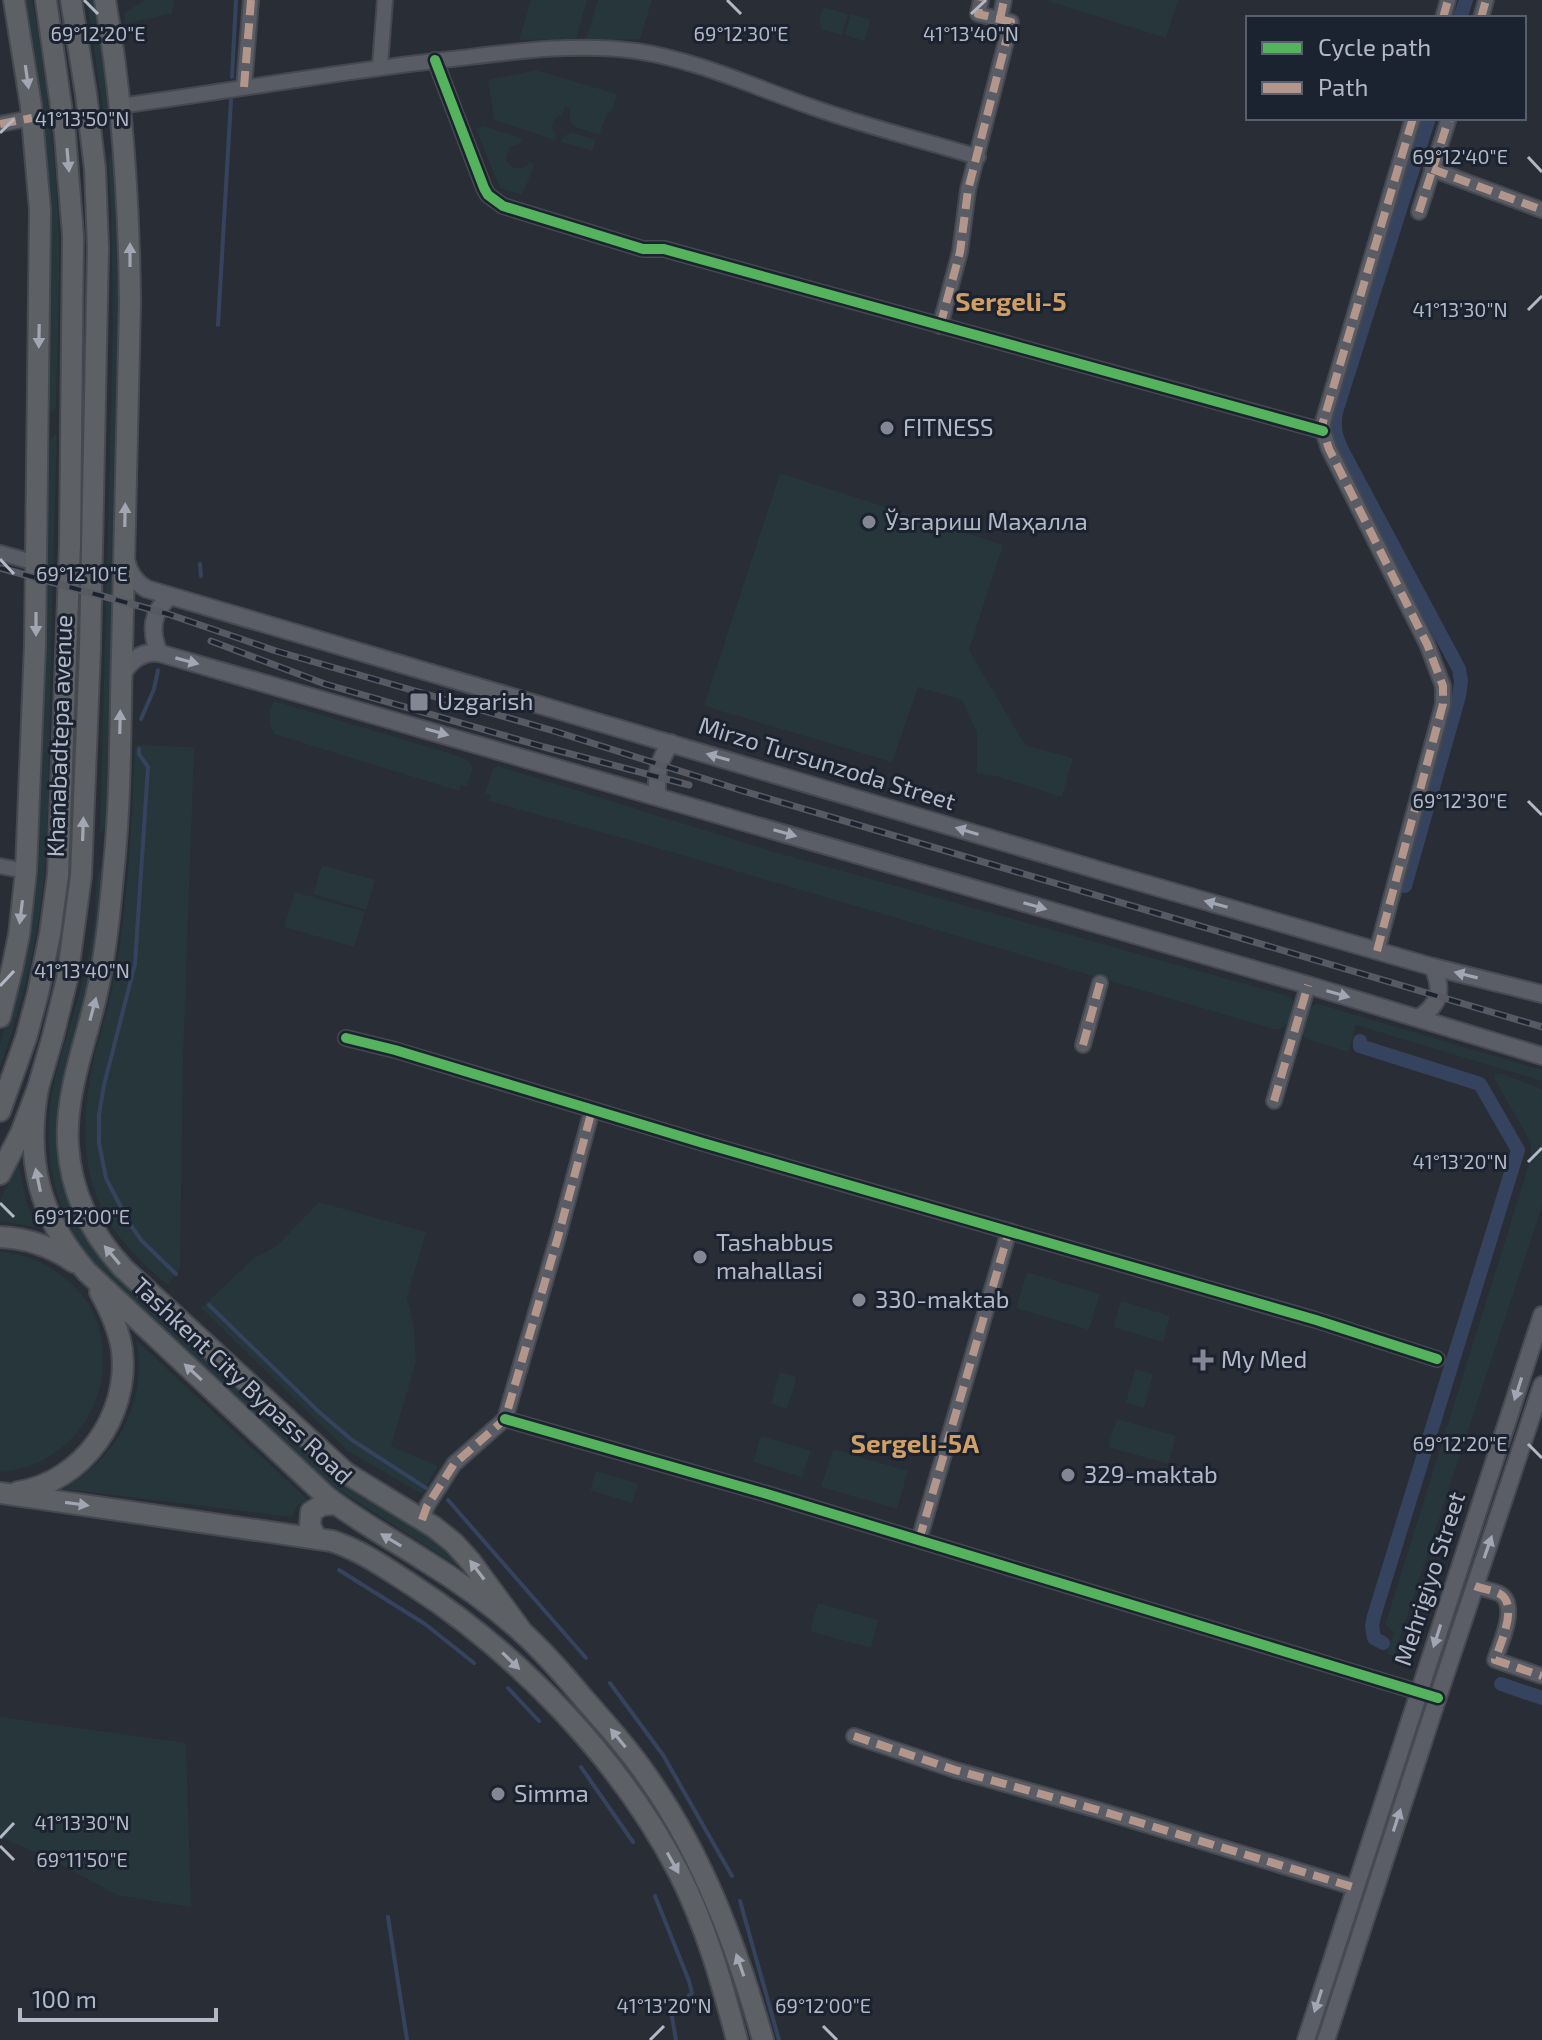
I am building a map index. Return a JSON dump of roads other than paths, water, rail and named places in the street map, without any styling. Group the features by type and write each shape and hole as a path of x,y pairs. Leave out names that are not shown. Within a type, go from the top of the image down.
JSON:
{"highway":[{"path":"0,1017 19,935 26,871 35,644 38,445 40,222 32,118 14,0"},
{"name":"Khanabadtepa avenue","path":"0,1111 38,993 58,875 70,544 73,236 69,168 46,0"},
{"name":"Khanabadtepa avenue","path":"0,1174 21,1133 53,1036 67,979 81,876 90,648 98,248 95,169 71,0"},
{"path":"105,0 130,227 118,823 107,941 69,1114 70,1163 83,1210 98,1238 124,1269 332,1462 354,1479 444,1534 462,1551 523,1633"},
{"path":"95,169 119,113"},
{"path":"72,309 84,320 97,310"},
{"path":"38,445 71,399"},
{"path":"81,876 118,823"},
{"name":"Tashkent City Bypass Road","path":"0,1492 46,1485 88,1454 115,1408 122,1374 120,1338 107,1305 58,1233 40,1189 33,1133 38,1088"},
{"name":"Tashkent City Bypass Road","path":"0,1237 49,1247 72,1260 336,1504 449,1576 523,1633 634,1758 688,1842 713,1891 763,2040"},
{"name":"Tashkent City Bypass Road","path":"0,1492 340,1544 366,1555 483,1635 562,1712 615,1773 652,1826 690,1897 718,1972 737,2040"},
{"path":"316,1538 310,1526 311,1512 322,1505 336,1504"}],"main road":[{"name":"Mirzo Tursunzoda Street","path":"124,548 136,582 147,589 1377,951 1542,994"},
{"path":"159,653 153,622 158,608 170,596"},
{"path":"121,677 130,662 139,656 148,652 159,653 1308,985 1542,1056"},
{"path":"658,797 657,768 671,743"},
{"path":"1419,1018 1429,1011 1437,999 1439,983 1433,967"},
{"name":"Mehrigiyo Street","path":"1306,2040 1542,1315"},
{"name":"Mehrigiyo Street","path":"1326,2040 1542,1385"}],"street":[{"path":"244,87 251,0"},
{"path":"380,66 385,0"},
{"path":"1000,19 1004,0"},
{"path":"940,326 960,252 968,190 1011,22 980,7"},
{"path":"119,113 244,87 380,66 518,51 584,48 639,51 667,57 743,80 813,107 978,157"},
{"path":"435,60 484,188 503,206 643,249 664,249 1323,431"},
{"path":"0,124 32,118"},
{"path":"1377,951 1443,704 1443,686 1427,644 1329,449 1323,431 1324,414 1412,120"},
{"path":"1419,212 1448,120"},
{"path":"1432,169 1542,210"},
{"path":"0,553 36,563"},
{"path":"0,866 26,871"},
{"path":"1083,1045 1100,983"},
{"path":"1274,1101 1308,985"},
{"path":"346,1038 1316,1320 1437,1359"},
{"path":"422,1520 427,1506 454,1464 505,1419 592,1110"},
{"path":"919,1540 1009,1231"},
{"path":"505,1419 767,1494 1438,1698"},
{"path":"1475,1586 1500,1594 1506,1600 1510,1613 1495,1660 1542,1676"},
{"path":"854,1736 955,1770 1356,1888"}],"waterway":[{"path":"232,77 236,0"},
{"path":"1461,16 1466,0"},
{"path":"218,325 231,100"},
{"path":"1405,886 1461,681 1459,669 1343,452 1335,423 1428,120"},
{"path":"200,564 201,576"},
{"path":"141,719 154,689 158,670"},
{"path":"139,749 148,767 135,964 104,1085 99,1115 99,1143 106,1178 128,1221 141,1240 176,1274"},
{"path":"1360,1041 1360,1046 1480,1084 1518,1150 1374,1616 1374,1638 1383,1643"},
{"path":"209,1305 352,1440 426,1488"},
{"path":"448,1500 586,1658"},
{"path":"339,1570 425,1624 474,1663"},
{"path":"610,1683 663,1755 732,1876"},
{"path":"1501,1684 1542,1698"},
{"path":"508,1688 539,1721"},
{"path":"581,1767 633,1842"},
{"path":"655,1896 692,1993 671,2011 676,2040"},
{"path":"740,1901 779,2040"},
{"path":"388,1917 407,2040"}],"railway":[{"path":"0,568 168,614 276,651 554,731 743,791 1542,1027"},
{"path":"211,641 325,684 689,785"}],"place":[{"name":"FITNESS","path":"887,428"},
{"name":"Ўзгариш Маҳалла","path":"869,522"},
{"name":"Uzgarish","path":"419,702"},
{"name":"Tashabbus mahallasi","path":"700,1257"},
{"name":"330-maktab","path":"859,1300"},
{"name":"My Med","path":"1203,1360"},
{"name":"329-maktab","path":"1068,1475"},
{"name":"Simma","path":"498,1794"}],"district":[{"name":"Sergeli-5","path":"1011,302"},
{"name":"Sergeli-5A","path":"915,1444"}]}
